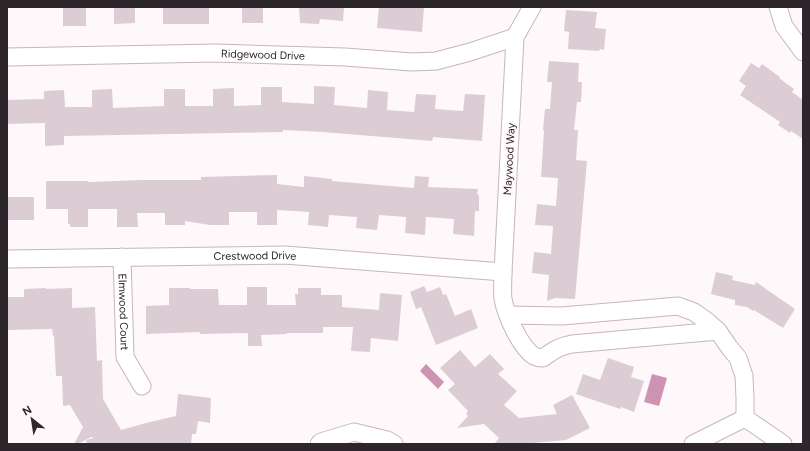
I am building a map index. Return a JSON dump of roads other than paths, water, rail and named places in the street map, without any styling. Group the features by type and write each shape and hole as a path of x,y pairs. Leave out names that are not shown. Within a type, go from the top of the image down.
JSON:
{"street":[{"name":"Maywood Way","path":"532,7 515,37 503,272 503,299 518,338 535,357 543,358 554,349 572,344 718,331"},
{"path":"778,7 784,26 803,52"},
{"name":"Ridgewood Drive","path":"7,57 215,53 345,57 418,62 436,61 470,52 515,37"},
{"name":"Crestwood Drive","path":"7,259 285,255 503,272"},
{"name":"Elmwood Court","path":"122,257 125,357 142,386"},
{"path":"508,315 562,316 678,306 694,312 718,331 738,358 744,376 745,418"},
{"path":"693,444 745,418"},
{"path":"745,418 782,444"},
{"path":"319,444 321,442 354,432 387,440 394,444"}]}
